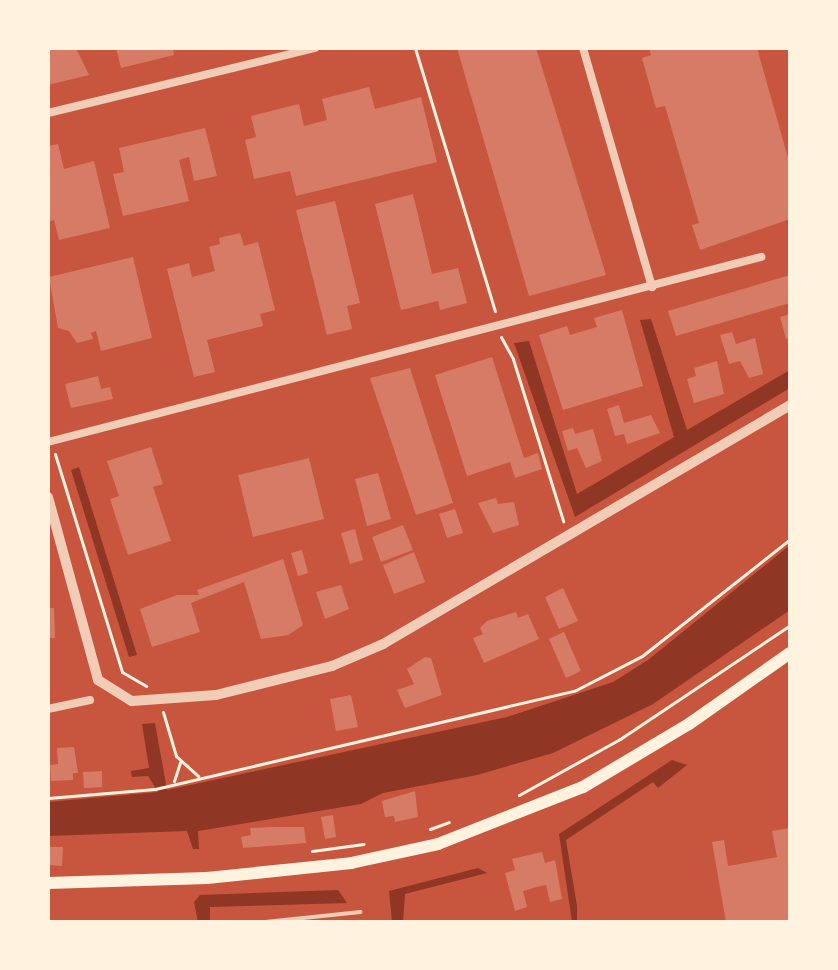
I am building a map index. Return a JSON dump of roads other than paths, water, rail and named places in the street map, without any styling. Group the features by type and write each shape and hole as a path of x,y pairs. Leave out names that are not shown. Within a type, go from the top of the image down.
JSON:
{"main road":[{"path":"48,883 207,878 376,859 510,819 596,780 689,724 790,653"}],"street":[{"path":"48,113 315,48"},
{"path":"583,48 652,287"},
{"path":"50,442 496,329 761,257"},
{"path":"48,497 92,669 107,688 132,701 160,701 271,683 357,657 790,405"},
{"path":"48,709 90,700"}],"lane":[{"path":"265,922 360,912"}]}
